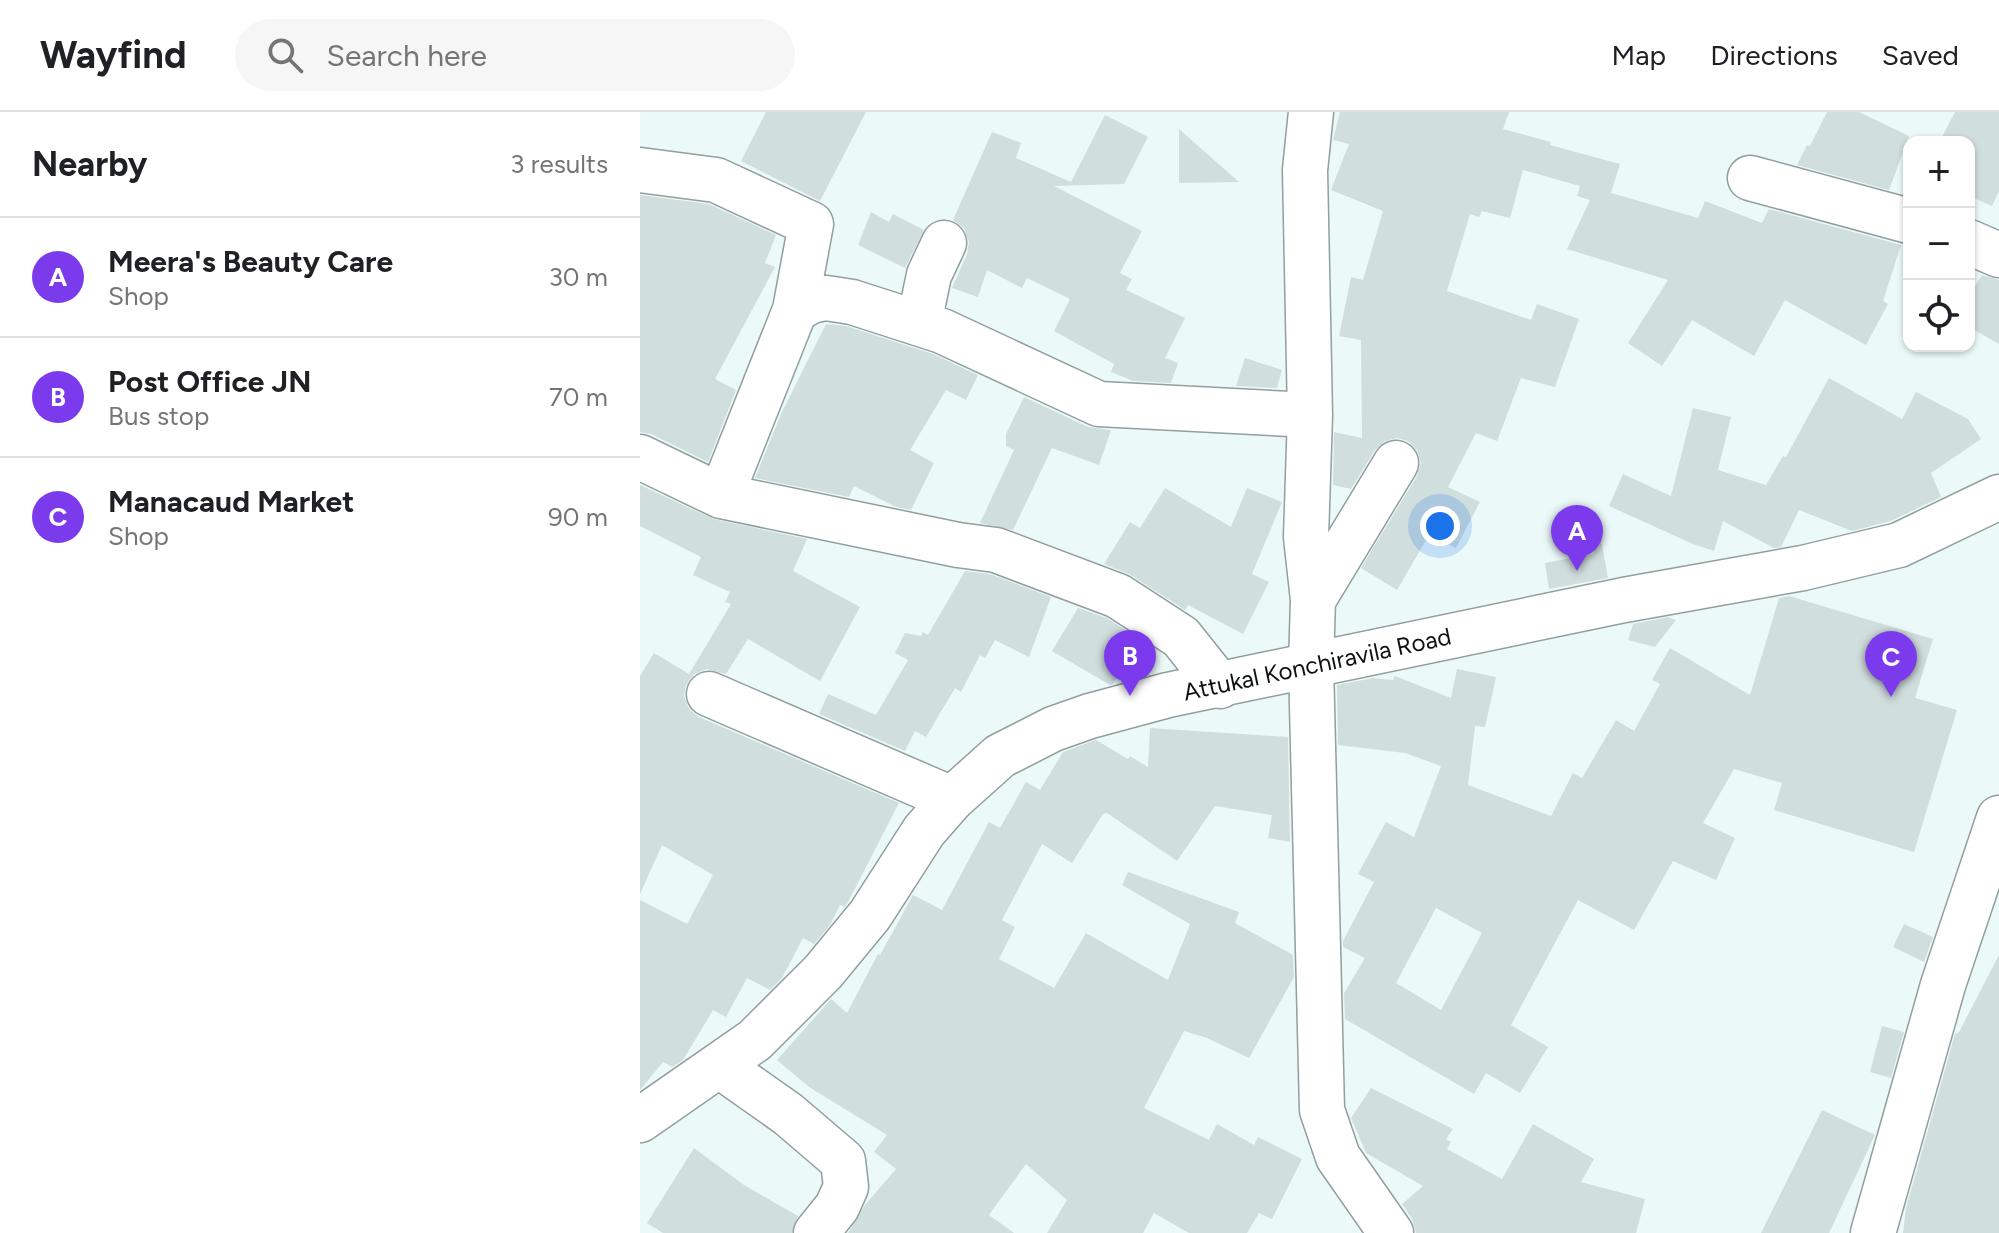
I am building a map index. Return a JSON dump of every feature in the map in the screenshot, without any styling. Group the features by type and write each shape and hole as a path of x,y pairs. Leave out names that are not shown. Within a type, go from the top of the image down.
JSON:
{"street":[{"path":"1311,112 1305,170 1310,415 1306,537 1313,600 1311,665 1322,1110 1338,1157 1391,1233"},
{"path":"640,170 716,180 811,224 795,310 721,496"},
{"path":"1750,178 1903,219"},
{"path":"919,323 929,275 944,243"},
{"path":"1975,245 1999,255"},
{"path":"795,310 811,301 826,298 852,302 919,323 1029,369 1099,404 1310,415"},
{"path":"642,461 721,496 958,545 996,550 1118,596 1181,637 1220,686"},
{"path":"1313,600 1396,463"},
{"name":"Attukal Konchiravila Road","path":"640,1120 755,1040 823,972 870,915 924,831 952,799 1000,756 1053,729 1168,695 1624,600 1803,568 1899,545 1999,497"},
{"path":"709,694 952,799"},
{"path":"1873,1233 1943,985 1999,818"},
{"path":"720,1066 788,1114 843,1161 846,1187 837,1207 816,1233"}],"building":[{"path":"766,112 866,112 820,201 741,161"},
{"path":"1340,112 1509,112 1503,129 1620,164 1611,193 1698,218 1705,201 1762,223 1769,209 1901,245 1883,301 1888,304 1866,345 1785,300 1754,356 1692,320 1662,366 1628,343 1668,280 1567,249 1590,200 1577,196 1580,186 1523,170 1510,218 1482,211 1479,217 1470,214 1447,291 1531,320 1537,304 1579,319 1555,387 1521,378 1497,441 1476,433 1448,487 1480,502 1456,548 1429,535 1397,590 1361,568 1417,476 1421,463 1417,450 1408,441 1397,438 1385,441 1375,450 1351,489 1333,485 1334,432 1362,438 1361,340 1339,336 1351,277 1363,280 1383,211 1331,190 1349,144 1333,140"},
{"path":"1827,112 1859,112 1909,136 1903,136 1903,152 1889,190 1797,165 1807,145 1810,146"},
{"path":"1955,112 1999,112 1999,191 1992,206 1975,199 1975,136 1943,136"},
{"path":"1105,115 1148,137 1124,184 1054,186 1142,231 1120,273 1132,279 1126,290 1185,318 1165,358 1178,363 1171,383 1133,381 1111,372 1114,364 1054,331 1070,299 1027,278 1022,288 987,270 978,297 952,288 969,242 964,228 953,220 992,132 1021,143 1016,158 1071,182"},
{"path":"1179,129 1239,182 1179,183"},
{"path":"640,195 709,204 776,235 765,263 775,267 715,379 736,390 708,462 651,434 640,432"},
{"path":"871,212 889,222 893,214 924,230 905,268 858,245"},
{"path":"1982,275 1999,280 1999,344 1975,330 1975,286"},
{"path":"826,324 846,326 933,354 978,375 966,400 946,390 910,450 934,463 911,510 896,507 854,486 849,497 755,478 781,414"},
{"path":"1245,358 1282,370 1277,388 1236,386"},
{"path":"1829,378 1902,419 1916,392 1968,419 1981,439 1931,473 1941,497 1891,521 1852,531 1799,510 1781,547 1774,548 1723,521 1714,551 1609,506 1623,474 1671,496 1693,408 1731,417 1718,470 1766,485 1783,456 1786,457"},
{"path":"1024,397 1088,427 1111,430 1099,465 1052,448 1013,530 980,523 1014,450 1006,446 1006,434"},
{"path":"640,485 713,519 807,539 793,571 860,607 820,681 748,639 726,674 707,669 694,674 686,685 684,696 689,709 699,717 899,803 847,904 844,907 840,905 830,925 814,944 803,938 782,978 770,990 747,978 726,1017 713,1010 683,1060 672,1067 663,1062 640,1090 640,900 687,924 713,875 662,845 640,894 640,676 654,653 689,674 731,604 725,602 730,592 693,575 701,557 640,526"},
{"path":"1165,488 1231,527 1247,488 1282,502 1252,574 1269,582 1243,634 1188,605 1185,610 1131,575 1104,564 1130,522 1140,528"},
{"path":"1599,528 1608,578 1549,589 1545,563 1593,554"},
{"path":"965,571 990,574 1051,597 1029,657 995,640 985,658 980,655 961,692 955,688 926,737 915,731 905,751 819,714 828,694 876,715 908,660 895,653 905,633 921,636 923,632 928,635"},
{"path":"1789,596 1933,639 1915,698 1957,710 1914,852 1774,810 1782,783 1734,769 1703,823 1735,838 1716,880 1673,861 1634,930 1578,900 1511,1025 1548,1047 1520,1093 1486,1073 1474,1094 1345,1019 1344,993 1365,958 1343,947 1343,941 1374,882 1358,874 1386,822 1414,837 1441,766 1405,753 1338,745 1337,685 1373,678 1393,680 1395,676 1451,698 1457,669 1496,677 1485,727 1475,726 1468,785 1551,816 1573,773 1582,778 1616,720 1634,731 1660,684 1652,680 1670,648 1750,695 1779,598","holes":["1436,908 1482,933 1441,1010 1396,983"]},
{"path":"1078,608 1107,618 1139,639 1113,684 1052,651"},
{"path":"1668,617 1676,620 1655,647 1628,640 1633,624"},
{"path":"1150,728 1288,737 1290,842 1268,838 1272,815 1215,806 1177,861 1107,813 1103,814 1072,863 1042,844 1002,920 1015,927 999,959 1054,988 1086,933 1168,980 1190,924 1122,885 1128,872 1239,912 1235,923 1293,955 1294,977 1249,1058 1184,1031 1144,1108 1209,1140 1217,1124 1254,1145 1258,1137 1302,1159 1272,1219 1259,1213 1247,1233 1189,1233 1154,1213 1143,1233 1047,1233 1067,1200 1026,1164 989,1215 1014,1233 848,1233 865,1205 896,1169 874,1152 887,1135 809,1087 777,1060 831,999 847,1013 913,895 942,910 989,822 1000,828 1026,782 1040,790 1063,752 1096,740 1148,767"},
{"path":"1904,924 1933,937 1924,962 1893,947"},
{"path":"1999,955 1999,1233 1903,1233 1906,1208 1955,1034 1959,1032"},
{"path":"1882,1026 1904,1032 1891,1078 1870,1072"},
{"path":"1371,1088 1453,1129 1446,1139 1451,1142 1447,1149 1502,1179 1533,1124 1594,1159 1581,1182 1645,1199 1636,1233 1416,1233 1412,1219 1402,1204 1423,1186 1366,1153 1351,1118"},
{"path":"1822,1110 1875,1135 1829,1233 1761,1233"},
{"path":"694,1148 744,1185 798,1216 792,1233 663,1233 647,1223"}],"place":[{"name":"Meera's Beauty Care","path":"1577,571"},
{"name":"Post Office JN","path":"1130,696"},
{"name":"Manacaud Market","path":"1891,697"}]}
